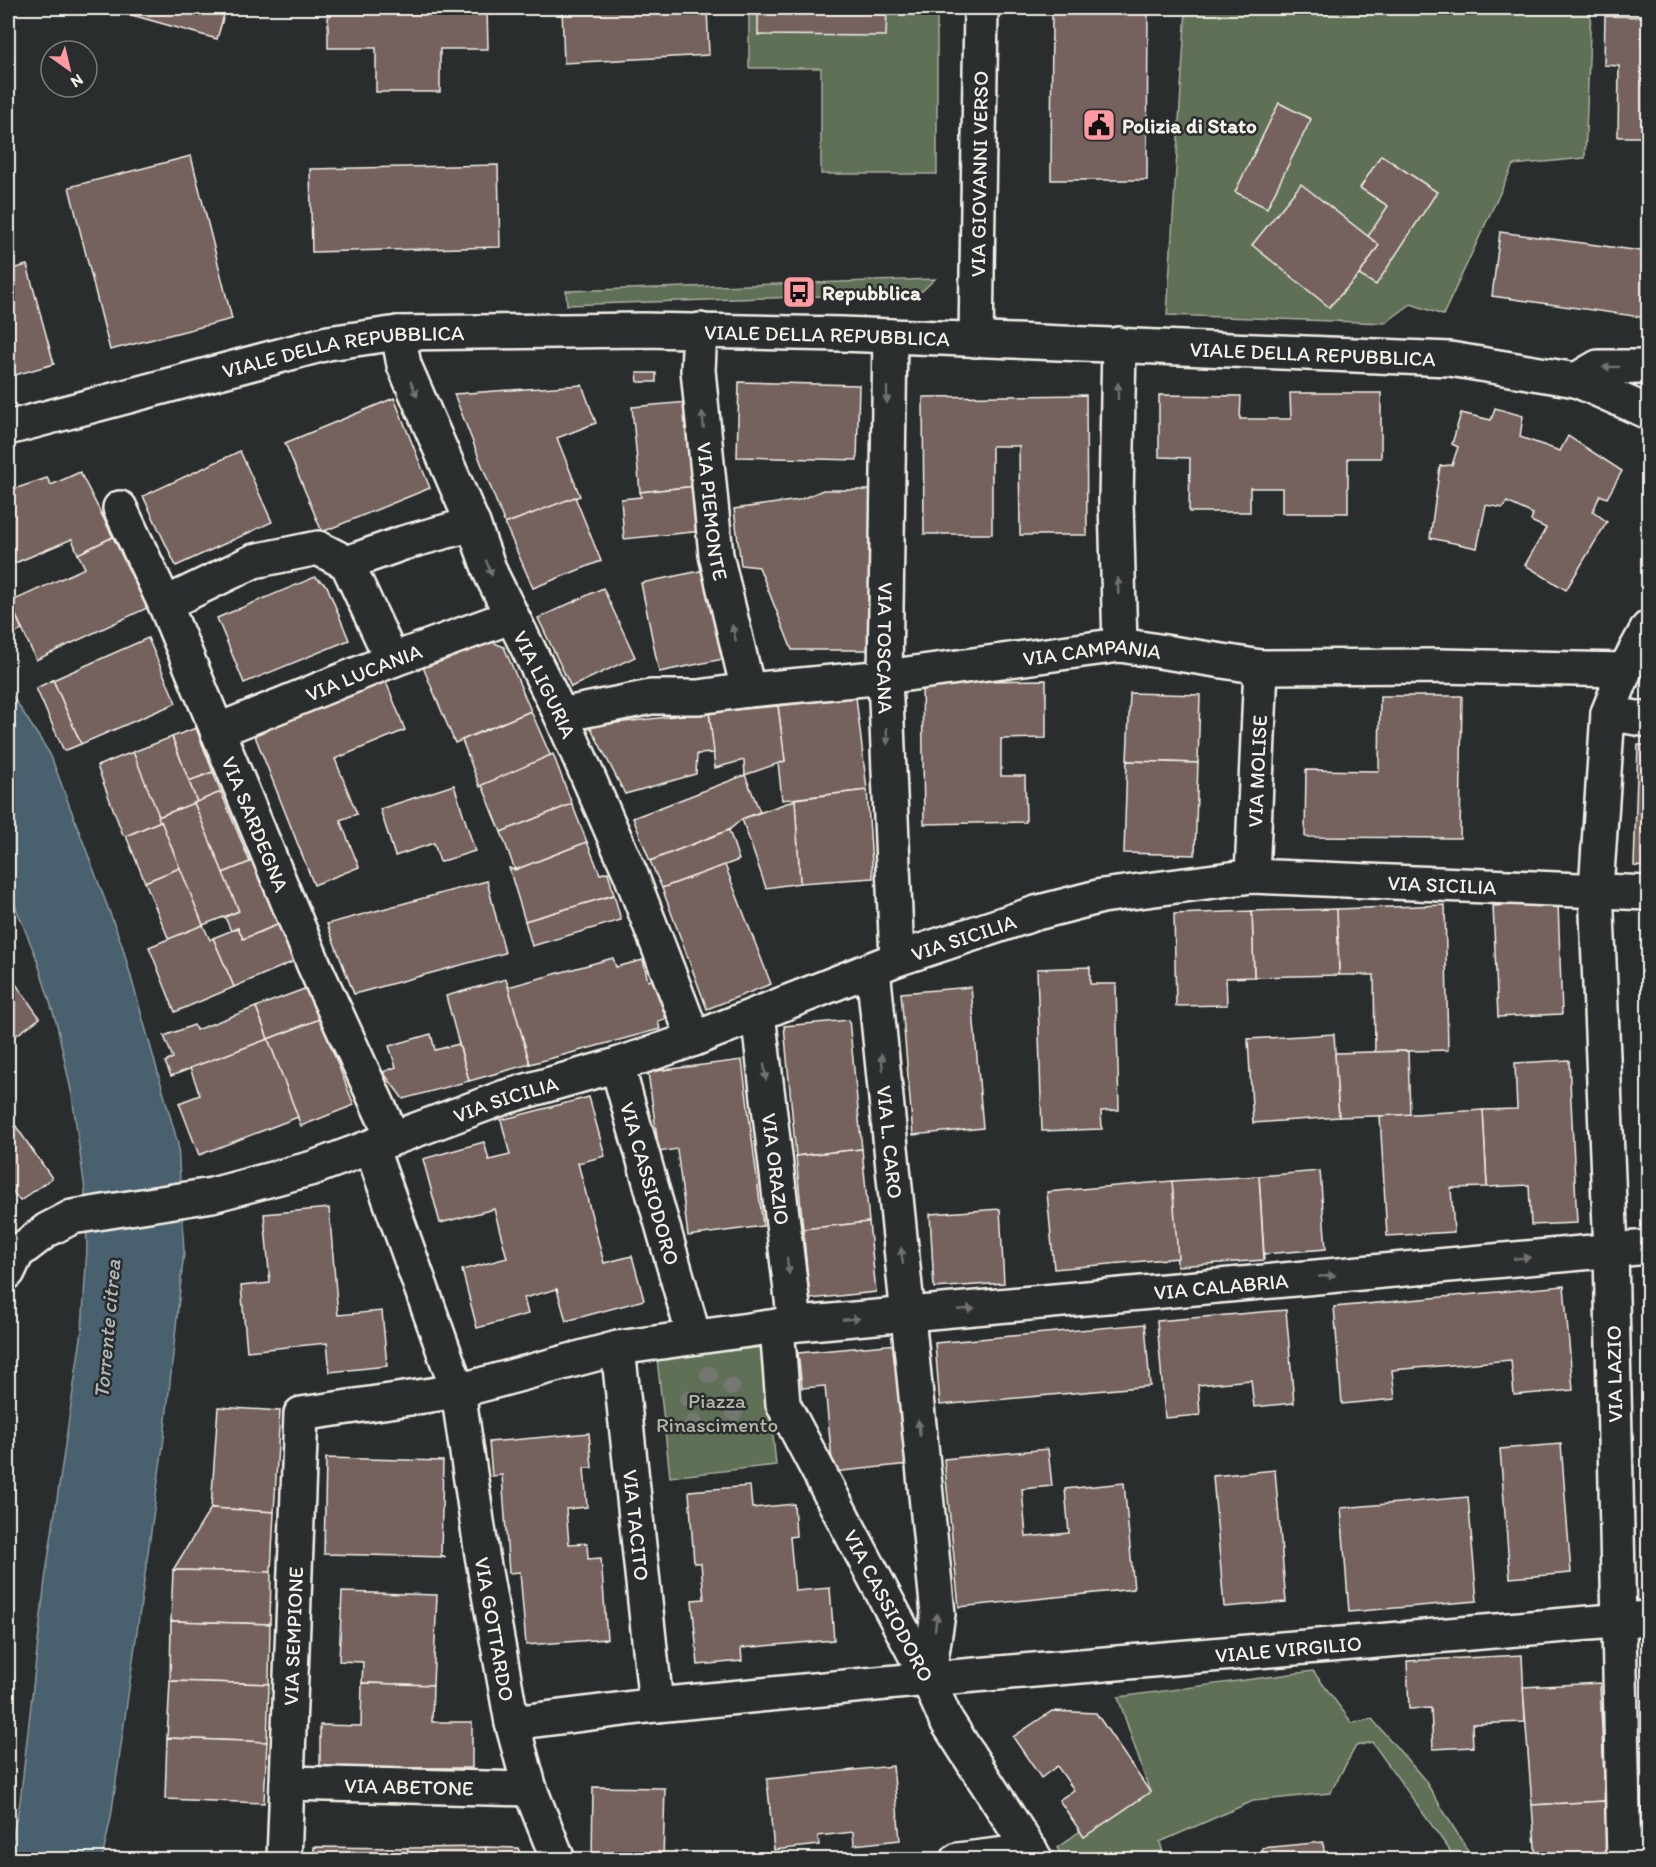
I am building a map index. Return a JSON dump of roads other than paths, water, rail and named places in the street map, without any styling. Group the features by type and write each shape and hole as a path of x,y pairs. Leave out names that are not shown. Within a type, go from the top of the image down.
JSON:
{"street":[{"name":"VIA GIOVANNI VERSO","path":"976,340 981,8"},
{"name":"VIALE DELLA REPUBBLICA","path":"8,428 328,343 398,333 700,330 1119,344 1450,359 1576,380 1648,412"},
{"name":"VIA PIEMONTE","path":"700,330 698,370 716,555 748,690"},
{"name":"VIA LIGURIA","path":"398,333 404,365 473,524 510,617 561,716 631,875 694,1039"},
{"name":"VIA TOSCANA","path":"885,964 885,677 890,336"},
{"path":"1119,344 1116,501 1120,645"},
{"path":"1576,380 1598,367 1648,367"},
{"name":"VIA SARDEGNA","path":"120,508 165,604 314,965 382,1142"},
{"path":"347,563 403,543 473,524"},
{"path":"165,604 254,561 318,548 347,563 392,660"},
{"name":"VIA LUCANIA","path":"217,731 392,660 510,617"},
{"name":"VIA LAZIO","path":"1624,1860 1634,1620 1611,1250 1596,889 1608,713 1625,670 1648,628"},
{"name":"VIA CAMPANIA","path":"561,716 651,697 699,698 748,690 885,677 1120,645 1261,667 1438,666 1625,670"},
{"name":"VIA MOLISE","path":"1252,876 1261,667"},
{"path":"1608,713 1648,720"},
{"name":"VIA SICILIA","path":"11,1258 46,1230 72,1217 212,1195 313,1168 505,1097 616,1065 694,1039 885,964 1036,913 1102,896 1252,876 1648,893"},
{"name":"VIA L. CARO","path":"885,964 908,1314"},
{"name":"VIA ORAZIO","path":"758,1014 786,1325"},
{"name":"VIA CASSIODORO","path":"616,1065 694,1337"},
{"name":"VIA GOTTARDO","path":"382,1142 458,1390 482,1556 512,1723 530,1789 558,1860"},
{"name":"VIA CALABRIA","path":"786,1325 1648,1247"},
{"name":"VIA CASSIODORO","path":"908,1314 938,1614 928,1679"},
{"path":"458,1390 618,1347 786,1325"},
{"name":"VIA CASSIODORO","path":"786,1325 783,1404 928,1679"},
{"name":"VIA TACITO","path":"618,1347 656,1705"},
{"name":"VIA SEMPIONE","path":"284,1860 301,1414 458,1390"},
{"name":"VIALE VIRGILIO","path":"512,1723 656,1705 928,1679 1634,1620"},
{"path":"928,1679 945,1718 1034,1856 958,1860"},
{"name":"VIA ABETONE","path":"287,1783 530,1789"}],"water":[{"name":"Torrente citrea","path":"8,689 50,754 122,945 178,1144 184,1252 164,1438 111,1817 102,1859 8,1859 20,1802 45,1580 82,1331 87,1247 85,1190 72,1095 57,1025 36,957 8,888"}],"place":[{"name":"Polizia di Stato","path":"1099,125"},
{"name":"Repubblica","path":"799,292"}],"park label":[{"name":"Piazza Rinascimento","path":"717,1412"}]}
